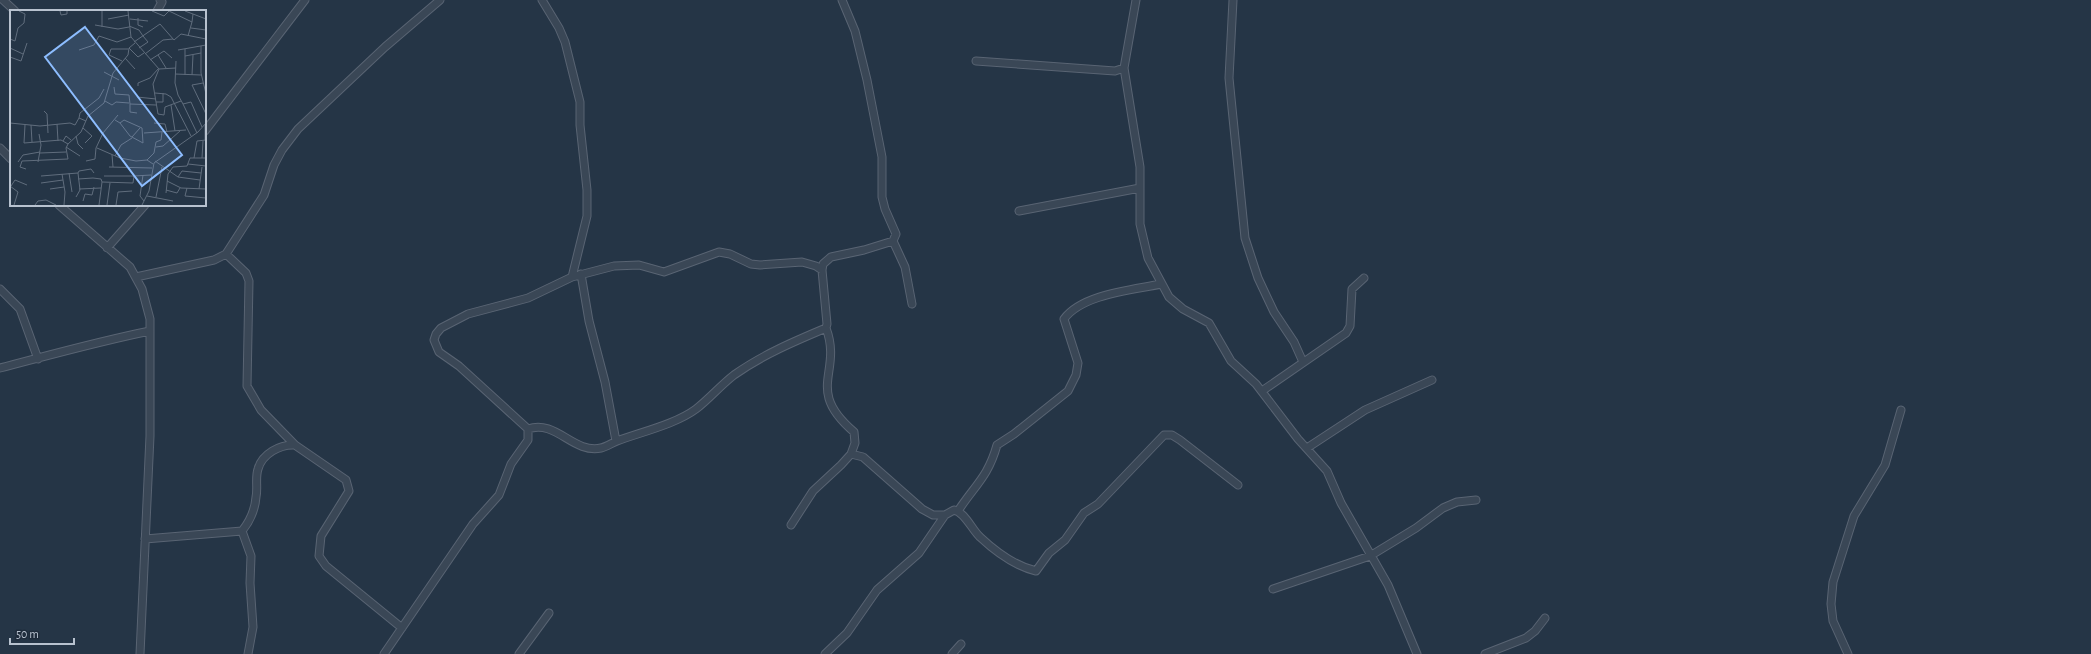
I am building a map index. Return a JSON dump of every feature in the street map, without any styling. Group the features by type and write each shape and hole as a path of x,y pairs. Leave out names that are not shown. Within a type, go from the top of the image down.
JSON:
{"street":[{"path":"3,0 14,10"},
{"path":"206,129 305,0"},
{"path":"136,277 214,260 226,254 264,195 274,165 282,150 298,129 385,46 440,0"},
{"path":"542,0 559,28 565,42 580,102 580,125 587,190 587,216 572,277"},
{"path":"842,0 855,31 867,80 882,157 882,196 885,209 896,234 893,241 905,267 912,304"},
{"path":"1136,0 1124,68 1140,167 1140,224 1148,258 1169,298 1209,323 1231,361 1262,391 1293,434 1327,471 1341,503 1388,585 1416,654"},
{"path":"1233,0 1229,78 1245,238 1261,285 1274,312 1294,342 1303,362"},
{"path":"158,10 162,1"},
{"path":"976,61 1115,71 1124,68"},
{"path":"0,148 10,158"},
{"path":"1019,211 1140,188"},
{"path":"60,206 107,248 130,266 147,305 150,331 150,436 140,654"},
{"path":"107,248 144,206"},
{"path":"791,525 813,491 842,465 851,454 855,442 854,432 836,414 828,398 827,389 831,353 830,339 826,328 827,324 822,270 823,264 831,257 864,250 893,241"},
{"path":"384,654 473,524 499,496 511,464 528,440 528,429 459,366 439,352 435,344 436,334 441,328 458,318 528,298 572,277 620,266 639,265 664,272 719,252 730,254 751,264 760,265 802,262 816,266 822,270"},
{"path":"226,254 246,273 249,281 247,386 261,410 295,445 336,471 346,480 349,486 349,491 321,536 318,553 320,559 402,628"},
{"path":"581,274 589,321 605,382 616,441"},
{"path":"1262,391 1346,333 1350,326 1352,289 1364,278"},
{"path":"958,511 985,476 992,462 997,445 1014,434 1068,391 1076,375 1078,363 1064,319 1068,313 1103,296 1161,284"},
{"path":"0,290 20,309 38,359"},
{"path":"528,429 534,426 549,429 584,448 602,448 616,441 655,428 695,410 735,375 775,351 826,328"},
{"path":"0,368 38,359 91,343 150,331"},
{"path":"1307,448 1365,410 1432,380"},
{"path":"1848,654 1833,621 1830,604 1833,582 1854,516 1885,465 1901,410"},
{"path":"825,654 847,633 877,590 919,553 945,515 954,510 958,511 980,537 1010,560 1024,568 1036,571 1049,553 1065,540 1084,513 1098,504 1164,435 1172,435 1180,440 1238,485"},
{"path":"146,539 242,531 249,522 254,506 258,469 261,463 276,449 295,445"},
{"path":"851,454 863,457 922,509 933,515 945,515"},
{"path":"1273,589 1370,556 1416,528 1443,508 1457,502 1476,500"},
{"path":"242,531 251,556 250,583 253,627 248,654"},
{"path":"520,654 549,613"},
{"path":"1485,654 1526,638 1535,631 1545,618"},
{"path":"952,654 961,644"}]}
